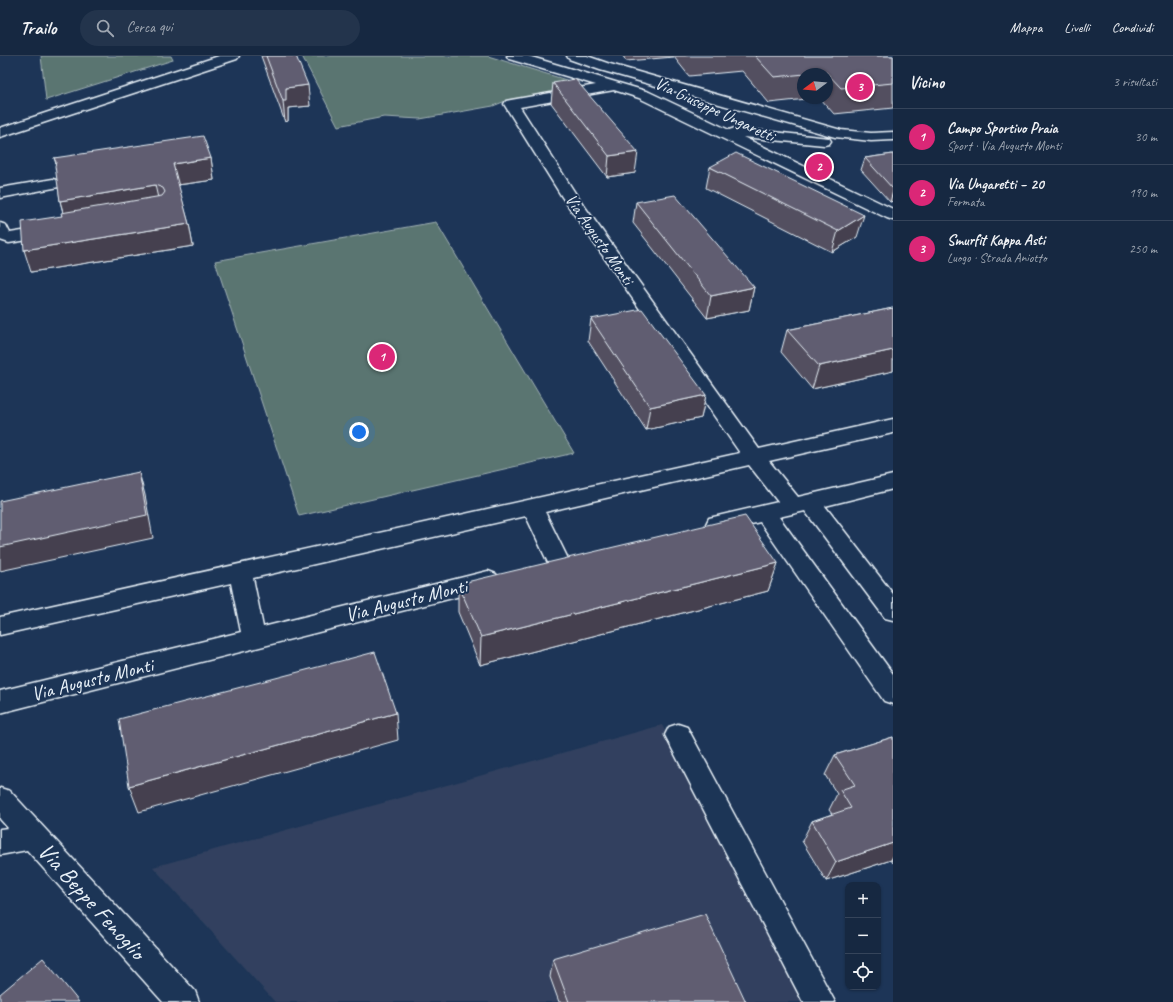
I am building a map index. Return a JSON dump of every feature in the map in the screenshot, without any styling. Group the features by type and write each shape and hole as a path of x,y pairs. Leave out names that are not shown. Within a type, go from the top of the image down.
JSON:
{"street":[{"path":"0,133 232,56"},
{"name":"Via Giuseppe Ungaretti","path":"514,56 644,95 893,215"},
{"path":"574,56 606,67 840,134 871,137 893,136"},
{"name":"Via Augusto Monti","path":"615,86 511,104 570,197 754,457 802,504 893,611"},
{"path":"722,132 813,139 866,147"},
{"path":"766,153 791,153 866,147 893,147"},
{"path":"0,193 53,184"},
{"path":"0,228 0,235 9,238 69,228"},
{"path":"0,626 893,426"},
{"path":"696,530 893,482"},
{"path":"532,506 559,563"},
{"path":"765,513 893,694"},
{"path":"536,568 582,557"},
{"path":"240,572 254,638"},
{"name":"Via Augusto Monti","path":"0,702 507,575"},
{"path":"678,734 820,1002"},
{"name":"Via Beppe Fenoglio","path":"0,800 184,1002"},
{"path":"0,842 33,836"}],"shaded area":[{"path":"662,725 804,1002 275,1002 153,867"}],"green space":[{"path":"41,56 171,56 173,60 46,100"},
{"path":"302,56 488,56 573,82 584,87 508,100 493,106 420,119 384,117 338,126"},
{"path":"436,222 574,453 299,516 215,261"}],"building":[{"path":"266,56 296,56 308,85 286,88 286,101 283,101"},
{"path":"755,56 893,56 893,83 841,88 833,79 833,68 797,68 797,75 774,77"},
{"path":"575,79 638,152 609,156 553,83"},
{"path":"203,136 211,158 173,164 189,224 24,250 22,222 62,216 61,213 162,196 165,192 163,188 155,185 60,201 55,166 56,162 54,158"},
{"path":"736,153 864,215 838,231 710,167"},
{"path":"893,154 893,189 865,158"},
{"path":"675,195 754,287 711,296 636,202"},
{"path":"893,308 893,350 819,366 787,330"},
{"path":"642,309 706,395 650,407 591,319"},
{"path":"139,472 147,515 0,547 0,501"},
{"path":"745,516 778,563 481,637 458,584"},
{"path":"375,652 396,713 129,786 119,719"},
{"path":"893,737 893,843 836,862 812,821 851,808 840,790 855,785 835,755"},
{"path":"705,914 746,1002 569,1002 553,959"},
{"path":"43,958 79,1002 0,1002 0,994"}],"place":[{"name":"Smurfit Kappa Asti","path":"860,87"},
{"name":"Via Ungaretti – 20","path":"819,167"},
{"name":"Campo Sportivo Praia","path":"382,357"}]}
